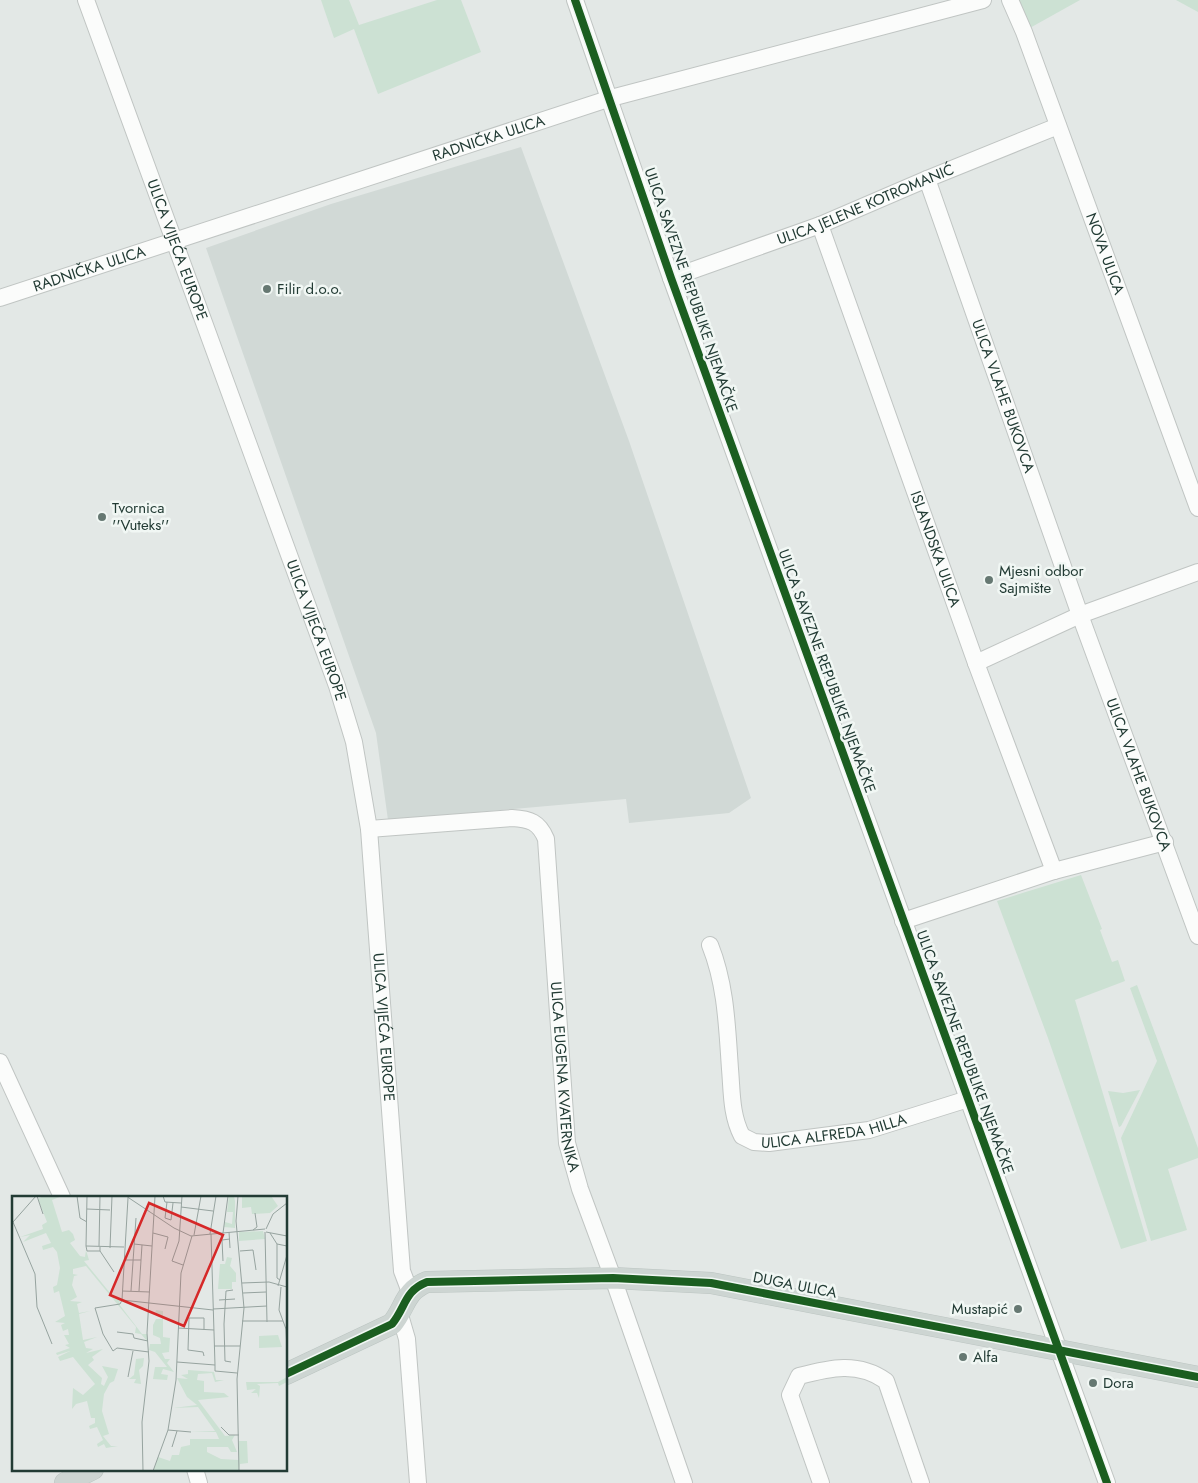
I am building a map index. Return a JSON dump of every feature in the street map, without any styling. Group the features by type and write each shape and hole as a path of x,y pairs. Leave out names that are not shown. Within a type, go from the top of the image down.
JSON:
{"main road":[{"name":"DUGA ULICA","path":"410,1292 417,1286 438,1281 613,1278 711,1283 1198,1377"},
{"path":"288,1373 380,1332 392,1324 400,1315 410,1292"},
{"path":"65,1483 91,1470"}],"street":[{"name":"ULICA VIJEĆA EUROPE","path":"86,0 343,704 354,742 370,829 402,1271 410,1292"},
{"name":"ULICA SAVEZNE REPUBLIKE NJEMAČKE","path":"575,0 611,98 671,278 1107,1483"},
{"name":"RADNIČKA ULICA","path":"0,298 611,98 983,0"},
{"name":"NOVA ULICA","path":"1010,0 1024,32 1198,508"},
{"name":"ULICA JELENE KOTROMANIĆ","path":"671,278 820,225 927,178 1058,126"},
{"name":"ULICA VLAHE BUKOVCA","path":"927,178 1080,615 1198,936"},
{"name":"ISLANDSKA ULICA","path":"820,225 976,663 1054,871"},
{"path":"976,663 1080,615 1198,572"},
{"name":"ULICA EUGENA KVATERNIKA","path":"370,829 512,818 530,820 541,828 546,839 567,1143 580,1189 684,1483"},
{"name":"ULICA SAVEZNE REPUBLIKE NJEMAČKE","path":"903,921 1054,871 1165,842"},
{"name":"ULICA ALFREDA HILLA","path":"710,945 720,969 725,992 734,1112 742,1136 754,1142 769,1143 869,1130 968,1099"},
{"path":"0,1062 62,1196"},
{"path":"400,1315 407,1339 418,1483"},
{"path":"821,1483 790,1394 799,1376 831,1367 855,1368 877,1374 886,1381 920,1483"},
{"path":"195,1470 199,1483"}],"shaded area":[{"name":"Filir d.o.o.","path":"521,147 629,441 751,798 729,813 629,823 626,799 388,820 376,733 206,248 331,204"}],"green space":[{"path":"321,0 349,0 359,25 437,0 461,0 481,52 378,94 354,29 334,38"},
{"path":"1017,0 1080,0 1028,29"},
{"path":"1176,0 1198,0 1198,12"},
{"path":"1081,875 1102,929 1100,930 1112,962 1118,960 1125,981 1075,1000 1147,1241 1121,1249 1048,1038 997,901"},
{"path":"1137,985 1198,1148 1198,1158 1168,1169 1187,1230 1151,1241 1121,1138 1157,1061 1130,988"},
{"path":"1140,1090 1119,1127 1108,1091 1123,1093"}],"cycle path":[{"path":"575,0 671,278 1107,1483"},
{"path":"288,1373 392,1324 414,1290 427,1282 613,1278 711,1283 1198,1377"}],"place":[{"name":"Filir d.o.o.","path":"267,289"},
{"name":"Tvornica ''Vuteks''","path":"102,517"},
{"name":"Mjesni odbor Sajmište","path":"989,580"},
{"name":"Mustapić","path":"1018,1309"},
{"name":"Alfa","path":"963,1357"},
{"name":"Dora","path":"1093,1383"}]}
